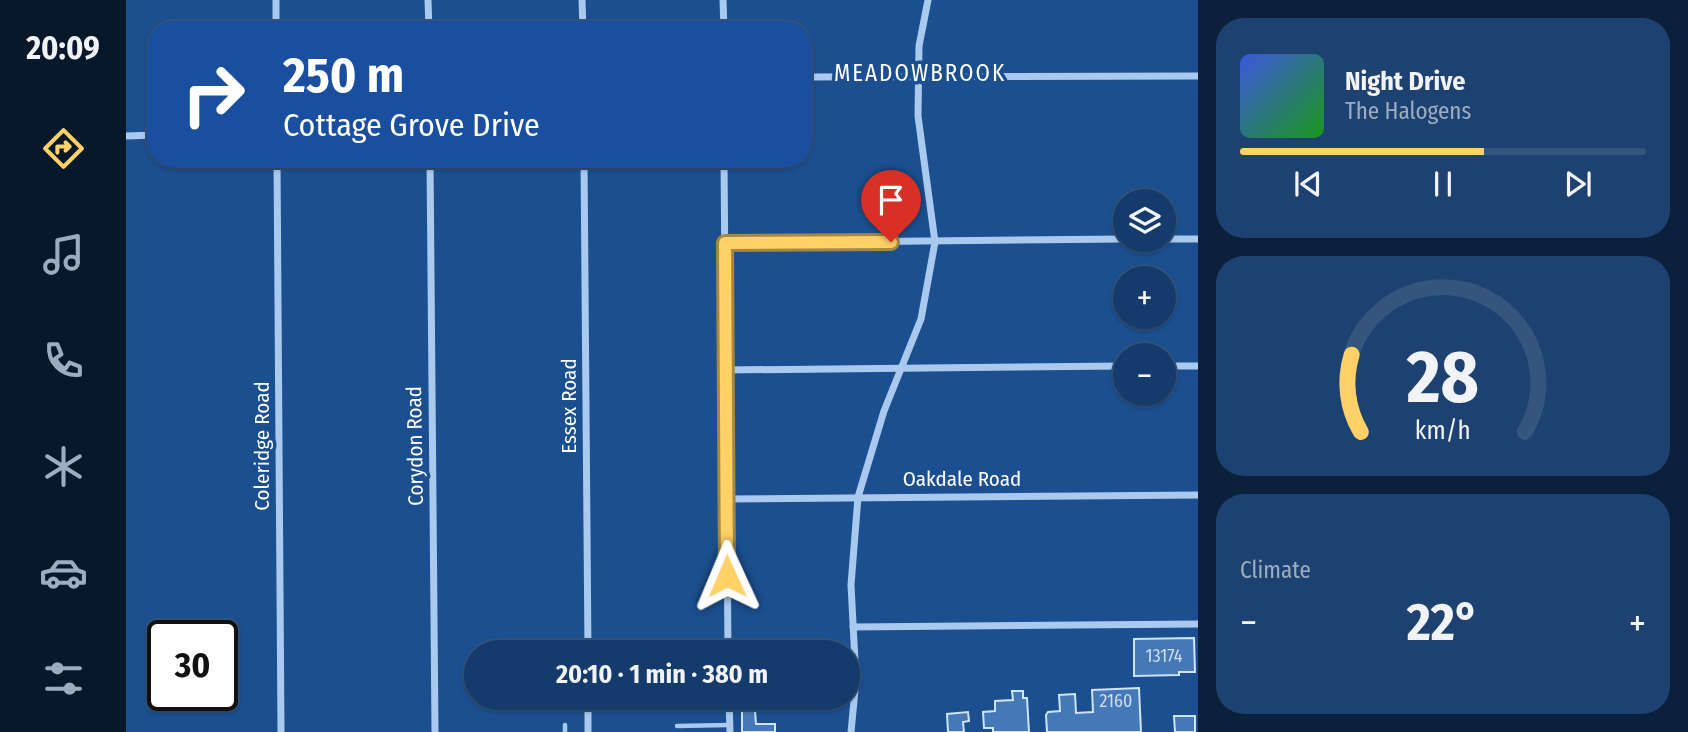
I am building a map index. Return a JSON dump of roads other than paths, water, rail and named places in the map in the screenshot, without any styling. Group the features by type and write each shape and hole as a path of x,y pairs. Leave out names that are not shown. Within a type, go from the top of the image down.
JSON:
{"street":[{"path":"276,0 276,21"},
{"path":"428,0 429,21"},
{"path":"582,0 583,21"},
{"path":"723,0 724,21"},
{"path":"852,732 856,680 852,545 858,498 884,411 921,319 935,242 918,116 917,75 928,0"},
{"path":"812,77 1198,76"},
{"path":"126,136 147,135"},
{"name":"Coleridge Road","path":"277,168 281,732"},
{"name":"Corydon Road","path":"430,168 435,732"},
{"name":"Essex Road","path":"584,168 588,640"},
{"path":"724,168 728,640"},
{"path":"725,243 1113,239"},
{"path":"1176,239 1198,239"},
{"path":"726,369 1113,366"},
{"path":"1176,366 1198,366"},
{"name":"Oakdale Road","path":"726,499 1198,495"},
{"path":"853,627 1198,624"},
{"path":"588,710 589,732"},
{"path":"729,710 729,728"}],"lane":[{"path":"565,725 565,732"},
{"path":"677,726 729,728"}],"district":[{"name":"MEADOWBROOK","path":"920,73"}]}
